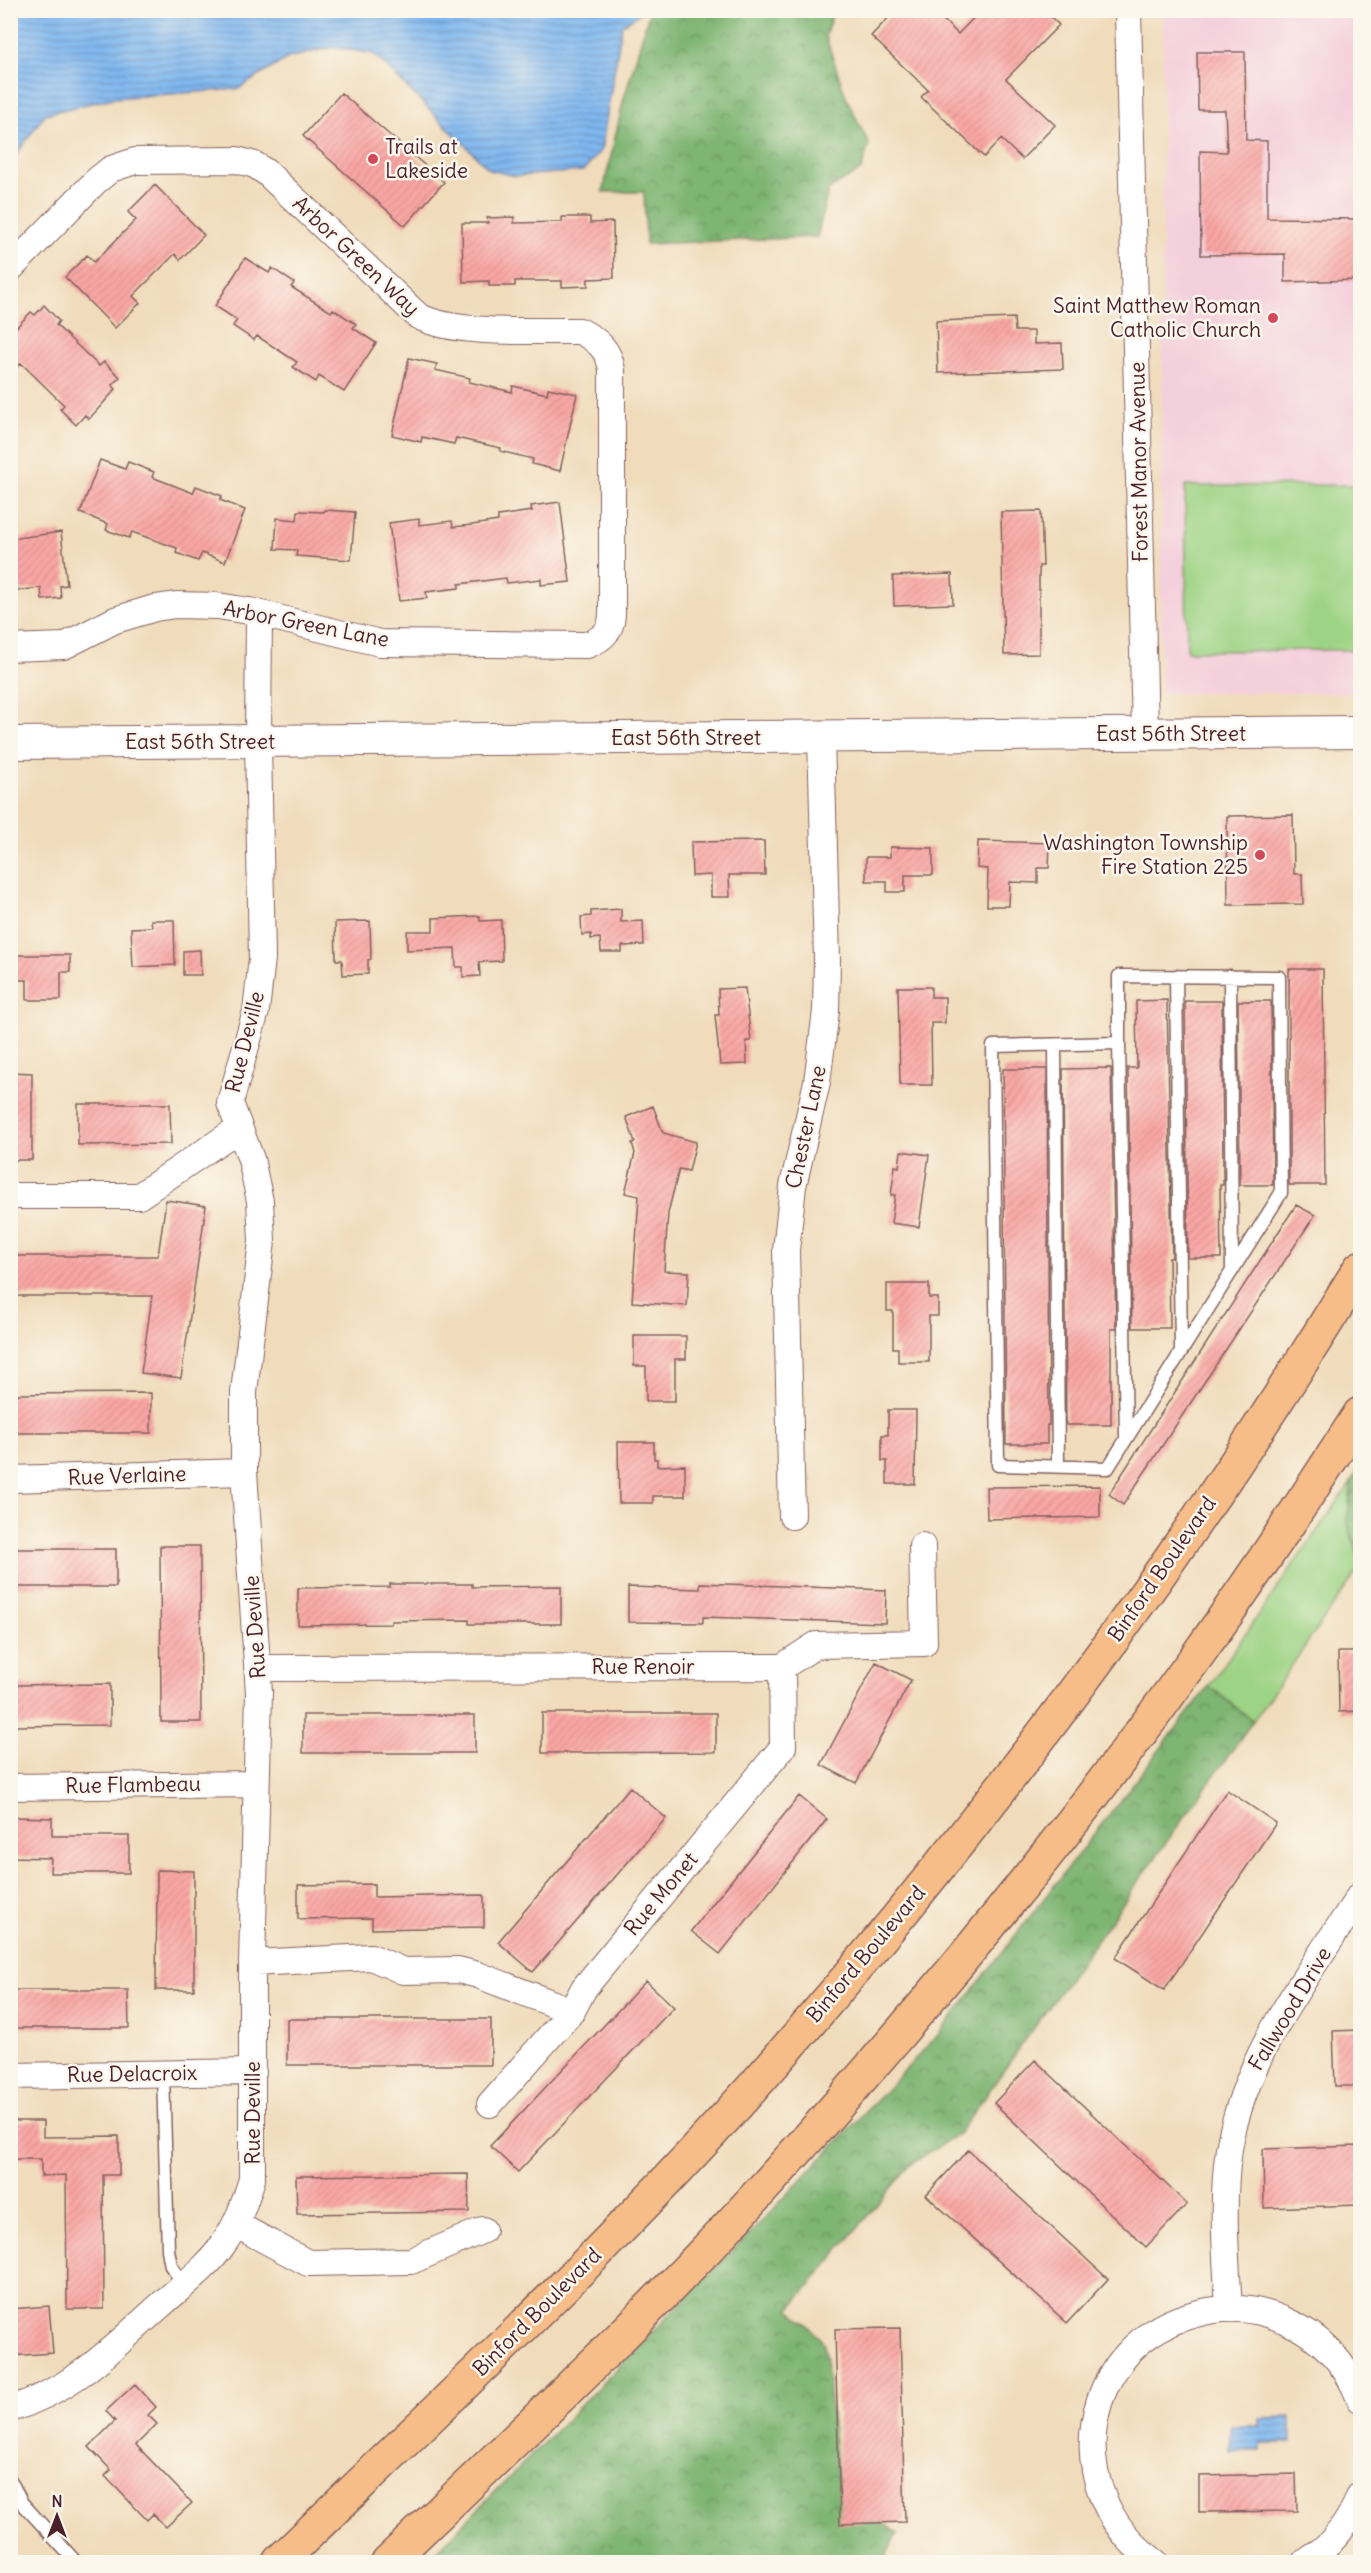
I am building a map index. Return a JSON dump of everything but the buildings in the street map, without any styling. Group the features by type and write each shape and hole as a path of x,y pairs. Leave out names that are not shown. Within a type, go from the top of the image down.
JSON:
{"main road":[{"name":"Binford Boulevard","path":"279,2562 501,2351 626,2223 751,2089 868,1954 1016,1771 1119,1632 1244,1452 1360,1268"},
{"path":"388,2562 607,2352 727,2227 850,2091 937,1990 1034,1872 1197,1656 1360,1414"}],"street":[{"name":"Forest Manor Avenue","path":"1128,10 1145,734"},
{"name":"Arbor Green Way","path":"10,269 96,181 111,169 135,161 237,160 255,165 267,172 418,316 431,323 452,328 580,331 597,341 609,357 612,370 612,491"},
{"name":"Arbor Green Lane","path":"10,648 64,646 115,620 135,613 176,605 218,606 380,643 586,645 600,640 607,633 612,620 612,491"},
{"name":"Rue Deville","path":"10,2409 34,2401 72,2382 184,2284 220,2249 235,2224 252,2179 254,2072 252,1963 258,1668 244,1472 244,1392 262,1241 260,1201 251,1159 230,1103 256,1011 262,958 258,742 259,615"},
{"name":"East 56th Street","path":"10,743 1360,732"},
{"name":"Chester Lane","path":"792,1516 786,1250 793,1186 817,1082 826,1011 827,959 821,737"},
{"path":"10,1196 139,1196 238,1129"},
{"name":"Rue Verlaine","path":"10,1479 244,1472"},
{"path":"782,1667 816,1646 924,1643 922,1546"},
{"name":"Rue Renoir","path":"258,1668 782,1667"},
{"name":"Rue Monet","path":"490,2104 572,2011 584,1988 783,1747 782,1667"},
{"name":"Rue Flambeau","path":"10,1786 256,1784"},
{"name":"Fallwood Drive","path":"1229,2309 1225,2221 1226,2175 1232,2135 1241,2100 1256,2062 1271,2035 1360,1895"},
{"path":"252,1963 371,1957 403,1971 458,1970 478,1975 572,2011"},
{"name":"Rue Delacroix","path":"10,2076 254,2072"},
{"path":"235,2224 308,2264 411,2261 483,2230"},
{"path":"1155,2562 1122,2533 1100,2493 1092,2458 1092,2434 1097,2411 1114,2372 1142,2340 1178,2319 1208,2311 1229,2309 1269,2314 1306,2331 1336,2358 1353,2383 1360,2399"},
{"path":"1306,2562 1328,2545 1343,2528 1360,2495"}],"lane":[{"path":"1119,1043 993,1046 998,1465 1108,1468 1281,1193 1279,977 1119,976 1126,1438"},
{"path":"1176,976 1181,1352"},
{"path":"1230,976 1232,1271"},
{"path":"1055,1044 1058,1466"},
{"path":"163,2073 168,2250 171,2266 184,2284"},
{"path":"10,2480 22,2503 76,2562"}],"shaded area":[{"path":"1163,11 1360,11 1360,693 1161,693"}],"green space":[{"path":"650,10 834,11 825,35 846,97 869,144 861,170 828,190 817,237 646,244 644,192 603,192 623,102"},
{"path":"1360,485 1360,650 1187,651 1185,486"},
{"path":"1360,1467 1360,1560 1347,1522 1352,1481"},
{"path":"1352,1481 1347,1522 1360,1560 1360,1567 1253,1721 1209,1686"},
{"path":"1209,1686 1253,1721 959,2133 910,2165 789,2310 803,2320 824,2343 839,2491 898,2534 882,2562 426,2562 765,2218 938,2035"}],"water":[{"path":"11,10 643,11 622,25 601,150 584,171 515,176 490,170 374,54 333,47 288,58 238,89 113,98 45,114 11,162"},
{"path":"1291,2417 1291,2443 1261,2443 1261,2451 1230,2451 1230,2426 1259,2426 1259,2418"}],"place":[{"name":"Trails at Lakeside","path":"373,159"},
{"name":"Saint Matthew Roman Catholic Church","path":"1273,318"},
{"name":"Washington Township Fire Station 225","path":"1260,855"}]}
